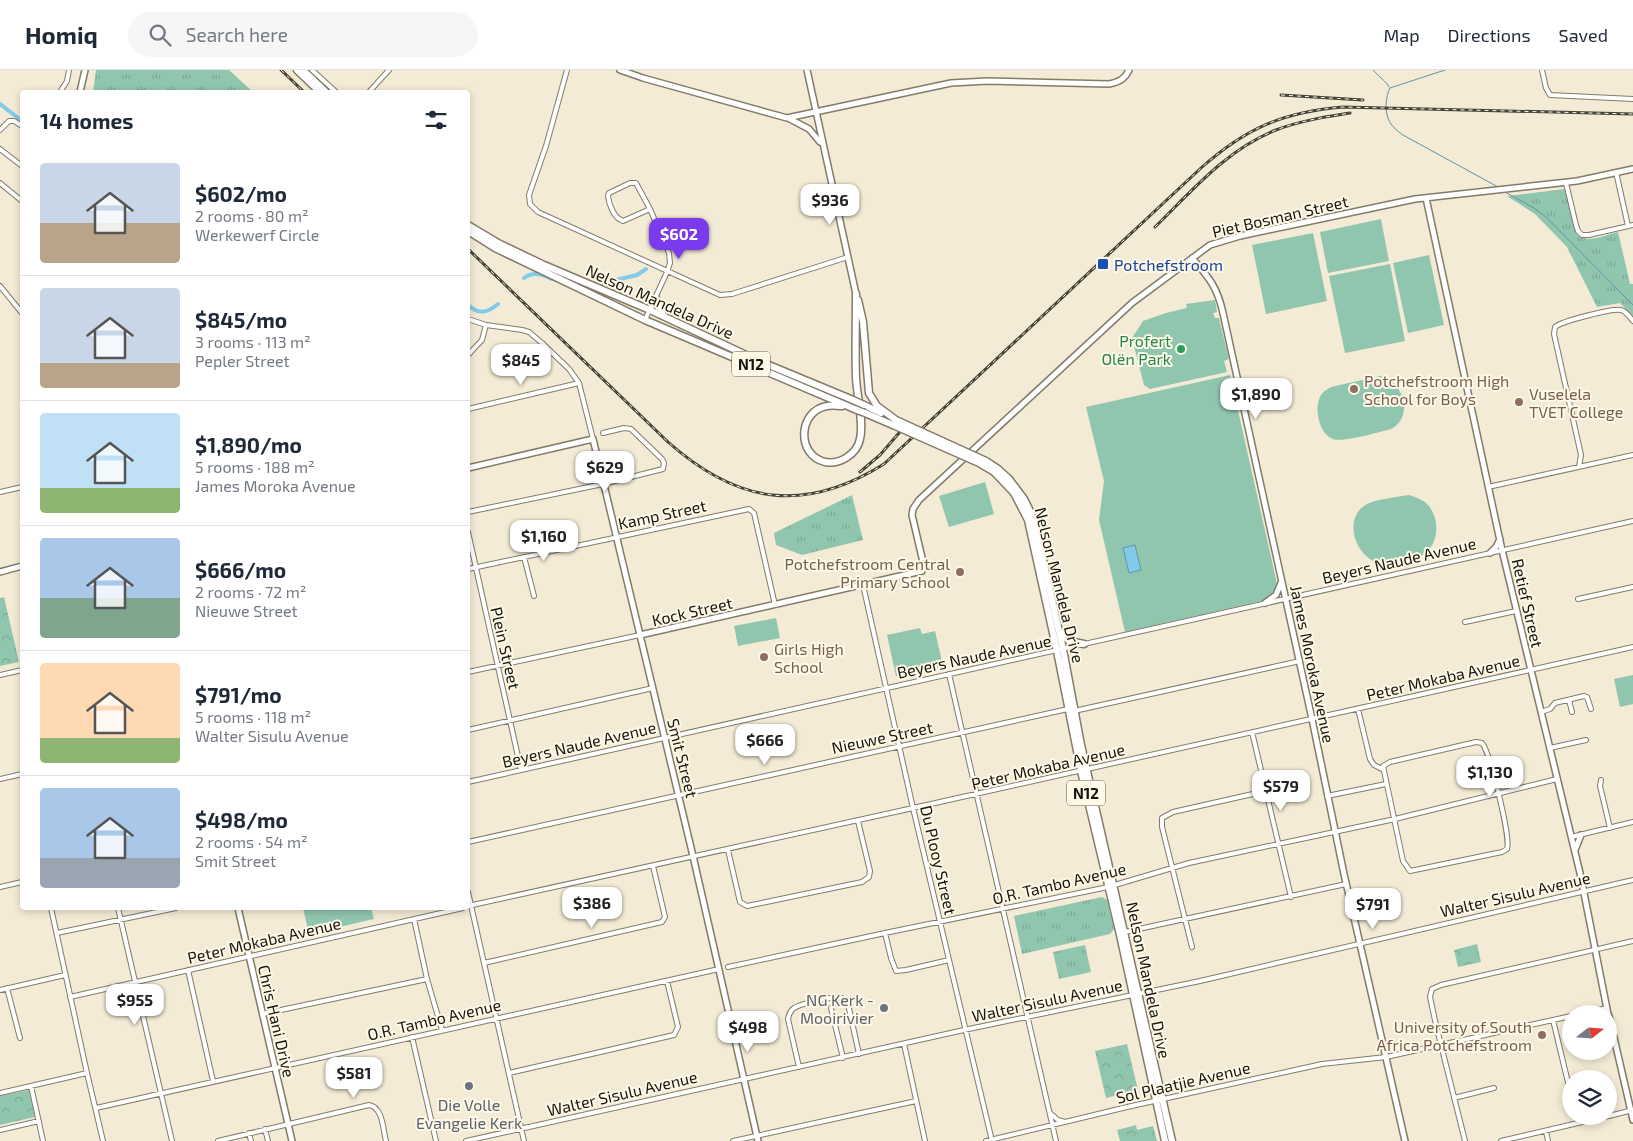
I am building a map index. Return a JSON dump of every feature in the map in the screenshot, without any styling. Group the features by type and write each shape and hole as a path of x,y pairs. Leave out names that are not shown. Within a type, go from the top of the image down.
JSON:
{"highway":[{"path":"296,70 318,90"},
{"path":"303,70 324,90"},
{"name":"Nelson Mandela Drive","path":"470,226 544,265 650,310 759,361 864,405 979,464 996,470 1016,487 1031,514 1059,631 1060,650"},
{"name":"Nelson Mandela Drive","path":"470,232 495,248 646,320 855,409 894,422"},
{"path":"855,409 827,406 817,410 810,417 805,427 804,440 814,456 826,462 839,461 853,453 860,439 861,429 856,378 856,294"},
{"path":"856,294 863,322 869,393 878,406 894,422"},
{"path":"656,298 659,308 665,317"},
{"name":"Nelson Mandela Drive","path":"996,470 1014,493 1028,520 1060,650 1084,770 1159,1100 1165,1141"},
{"path":"1059,631 1069,641 1084,644"},
{"name":"Nelson Mandela Drive","path":"1111,886 1125,932 1135,994"},
{"name":"Nelson Mandela Drive","path":"1159,1100 1172,1141"}],"street":[{"path":"61,90 67,81 68,70"},
{"path":"80,90 85,70"},
{"path":"312,70 334,90"},
{"path":"371,90 389,70"},
{"path":"567,70 546,146 530,189 530,204 538,212 713,293 726,295 848,257"},
{"path":"620,70 787,118 809,128 814,132 822,145"},
{"path":"807,70 856,294"},
{"path":"787,118 952,83 987,81 1109,84 1121,81 1129,70"},
{"path":"1542,70 1548,92 1553,96 1633,99"},
{"path":"0,130 9,121 14,121 20,125"},
{"path":"0,149 20,164"},
{"name":"Piet Bosman Street","path":"922,571 922,562 912,515 913,509 919,500 1132,303 1210,245 1227,239 1310,220 1426,198 1566,183 1633,169"},
{"path":"1566,183 1578,230 1582,235 1588,236 1630,226 1616,172"},
{"path":"646,320 667,272 670,263 669,253 650,209 639,186 633,182 613,191 608,196 610,204 620,220 627,221 650,209"},
{"path":"0,183 20,199"},
{"name":"Retief Street","path":"1426,198 1502,550 1575,852 1606,1005"},
{"name":"James Moroka Avenue","path":"1192,258 1213,284 1220,301 1300,661 1346,884 1405,1141"},
{"path":"0,286 20,311"},
{"path":"1579,467 1581,455 1554,334 1555,327 1569,320 1615,310 1622,310 1633,321"},
{"path":"470,320 486,325 529,332 569,369 579,383 470,408"},
{"path":"470,352 482,340 486,325"},
{"name":"Smit Street","path":"579,383 694,856 757,1138"},
{"path":"470,512 603,484 663,469 664,463 662,459 631,429 624,428 603,433"},
{"path":"470,468 593,440"},
{"path":"1581,455 1589,464"},
{"path":"1488,487 1633,455"},
{"path":"0,492 20,487"},
{"name":"Kamp Street","path":"470,568 745,509 752,510 754,513 775,605"},
{"name":"Beyers Naude Avenue","path":"470,782 1633,521"},
{"path":"1490,553 1500,539"},
{"name":"Plein Street","path":"470,542 521,770"},
{"path":"524,557 534,596"},
{"path":"0,572 20,567"},
{"name":"Kock Street","path":"470,672 922,571"},
{"path":"1265,604 1276,595 1282,578"},
{"name":"Du Plooy Street","path":"863,585 964,1030 991,1140"},
{"path":"1578,599 1633,587"},
{"path":"1465,622 1516,611"},
{"name":"Peter Mokaba Avenue","path":"470,906 728,850 1633,647"},
{"name":"Nieuwe Street","path":"470,842 963,732 1300,661"},
{"path":"0,675 20,670"},
{"path":"950,674 1056,1141"},
{"path":"470,730 652,688"},
{"path":"1541,712 1550,709 1553,704 1586,696 1591,709"},
{"path":"1569,700 1572,712"},
{"path":"1358,709 1370,759 1374,765 1382,769 1395,819 1403,861 1410,872 1502,852 1507,849 1509,845 1499,794 1482,743 1476,742 1390,762 1384,765 1382,769"},
{"path":"1252,732 1291,897"},
{"path":"1550,748 1586,740"},
{"path":"0,779 20,774"},
{"name":"O.R. Tambo Avenue","path":"728,968 1111,886 1172,867 1395,819 1557,779"},
{"path":"1601,780 1600,786 1610,828"},
{"path":"1327,796 1386,784"},
{"path":"1192,947 1161,824 1162,818 1173,812 1266,791"},
{"path":"728,850 740,902 743,905 753,906 862,882 871,875 858,821"},
{"path":"1571,837 1633,822"},
{"path":"1575,852 1581,835"},
{"path":"484,963 662,922 665,917 653,866"},
{"name":"Walter Sisulu Avenue","path":"466,1141 964,1030 1135,994 1633,880"},
{"path":"0,887 20,882"},
{"path":"1125,932 1346,884"},
{"path":"51,910 94,1104 104,1141"},
{"path":"118,910 172,1141"},
{"path":"57,933 167,910"},
{"name":"Chris Hani Drive","path":"238,910 292,1141"},
{"name":"Peter Mokaba Avenue","path":"70,997 453,910"},
{"path":"470,910 497,1018 524,1141"},
{"path":"414,919 442,1030"},
{"path":"885,933 894,968 899,971 949,960"},
{"path":"1465,1141 1430,997 1432,989 1441,985 1633,941"},
{"name":"O.R. Tambo Avenue","path":"96,1108 719,969"},
{"path":"188,970 213,1081"},
{"path":"0,990 65,975"},
{"path":"262,1014 428,979"},
{"path":"509,1073 674,1035 678,1028 666,980"},
{"path":"7,988 20,1038"},
{"path":"799,1067 788,1019 791,1010 799,1006 833,998 842,998 848,1004 859,1054"},
{"path":"831,1008 843,1058"},
{"name":"Sol Plaatjie Avenue","path":"986,1141 1322,1064 1386,1057 1562,1018"},
{"path":"1553,1020 1565,1070"},
{"path":"412,1037 436,1141"},
{"path":"904,1044 926,1141"},
{"name":"Retief Street","path":"1618,1053 1633,1120"},
{"path":"0,1093 87,1073"},
{"path":"31,1086 43,1141"},
{"path":"1454,1098 1494,1088"},
{"path":"733,1141 757,1138 916,1101"},
{"path":"218,1141 233,1139 248,1133 288,1123 364,1106 373,1106 379,1112 386,1141"},
{"path":"1617,1114 1632,1110"},
{"path":"1049,1112 1053,1117 1065,1122"},
{"path":"0,1130 39,1121"},
{"path":"1501,1141 1569,1125"},
{"path":"265,1129 268,1141"},
{"path":"1546,1130 1548,1141"},
{"path":"248,1133 251,1141"}],"green space":[{"path":"96,70 229,70 251,90 93,90"},
{"path":"1565,189 1576,233 1580,237 1590,239 1618,232 1630,284 1633,284 1633,316 1620,303 1597,307 1567,247 1535,214 1507,196"},
{"path":"1381,219 1389,261 1328,273 1320,232"},
{"path":"1313,233 1327,301 1266,314 1252,245"},
{"path":"1429,255 1444,325 1408,333 1393,263"},
{"path":"1390,264 1405,341 1345,353 1329,276"},
{"name":"Profert Olën Park","path":"1215,300 1217,312 1213,313 1215,318 1219,318 1229,359 1224,361 1227,372 1150,389 1144,385 1132,338 1143,321 1187,308 1186,304"},
{"path":"1230,375 1280,597 1125,632 1099,520 1104,481 1086,407"},
{"path":"1380,376 1395,384 1403,400 1404,408 1398,424 1391,429 1370,435 1338,440 1328,436 1321,427 1318,414 1318,402 1324,391 1331,387"},
{"path":"985,482 994,514 949,527 939,496"},
{"path":"852,495 863,540 802,555 776,545 774,533"},
{"path":"1409,495 1420,499 1431,509 1436,523 1435,539 1432,545 1421,556 1413,558 1382,563 1368,558 1357,544 1354,535 1355,517 1367,504 1387,498"},
{"path":"4,597 19,662 0,666 0,598"},
{"path":"776,618 780,638 738,646 734,626"},
{"path":"920,628 922,634 935,631 943,666 896,676 887,635"},
{"path":"1633,675 1633,704 1620,707 1614,679"},
{"path":"1102,897 1107,900 1114,929 1110,934 1022,954 1014,916"},
{"path":"303,910 372,910 374,919 309,934"},
{"path":"1477,944 1481,962 1458,967 1454,950"},
{"path":"1085,945 1091,972 1059,979 1053,952"},
{"path":"1127,1044 1138,1090 1106,1098 1095,1051"},
{"path":"29,1090 35,1117 0,1125 0,1096"},
{"path":"1136,1125 1137,1130 1153,1126 1157,1141 1120,1141 1117,1130"}],"water":[{"path":"1135,545 1141,570 1129,573 1123,548"}],"waterway":[{"path":"1373,70 1389,87"},
{"path":"1445,70 1390,88 1386,104 1390,122 1403,135 1498,187"},
{"path":"0,104 20,119"},
{"path":"1505,192 1546,217 1633,305"},
{"path":"603,283 637,275 646,269"},
{"path":"524,278 538,274 552,279"},
{"path":"470,306 483,312 498,304"}],"railway":[{"path":"281,70 302,90"},
{"path":"1281,95 1363,100"},
{"path":"470,251 668,442 694,463 720,479 746,489 772,495 799,495 826,490 855,480 884,464 1201,168 1234,142 1266,124 1302,113 1343,107 1633,114"},
{"path":"1155,227 1211,172 1225,160 1258,138 1294,124 1350,113"},
{"path":"860,472 880,455 899,433"}],"place":[{"name":"Potchefstroom","path":"1103,264"},
{"name":"Profert Olën Park","path":"1181,349"},
{"name":"Potchefstroom High School for Boys","path":"1354,389"},
{"name":"Vuselela TVET College","path":"1519,402"},
{"name":"Potchefstroom Central Primary School","path":"960,572"},
{"name":"Girls High School","path":"764,657"},
{"name":"NG Kerk - Mooirivier","path":"884,1008"},
{"name":"University of South Africa Potchefstroom","path":"1542,1035"},
{"name":"Die Volle Evangelie Kerk","path":"469,1086"}]}
